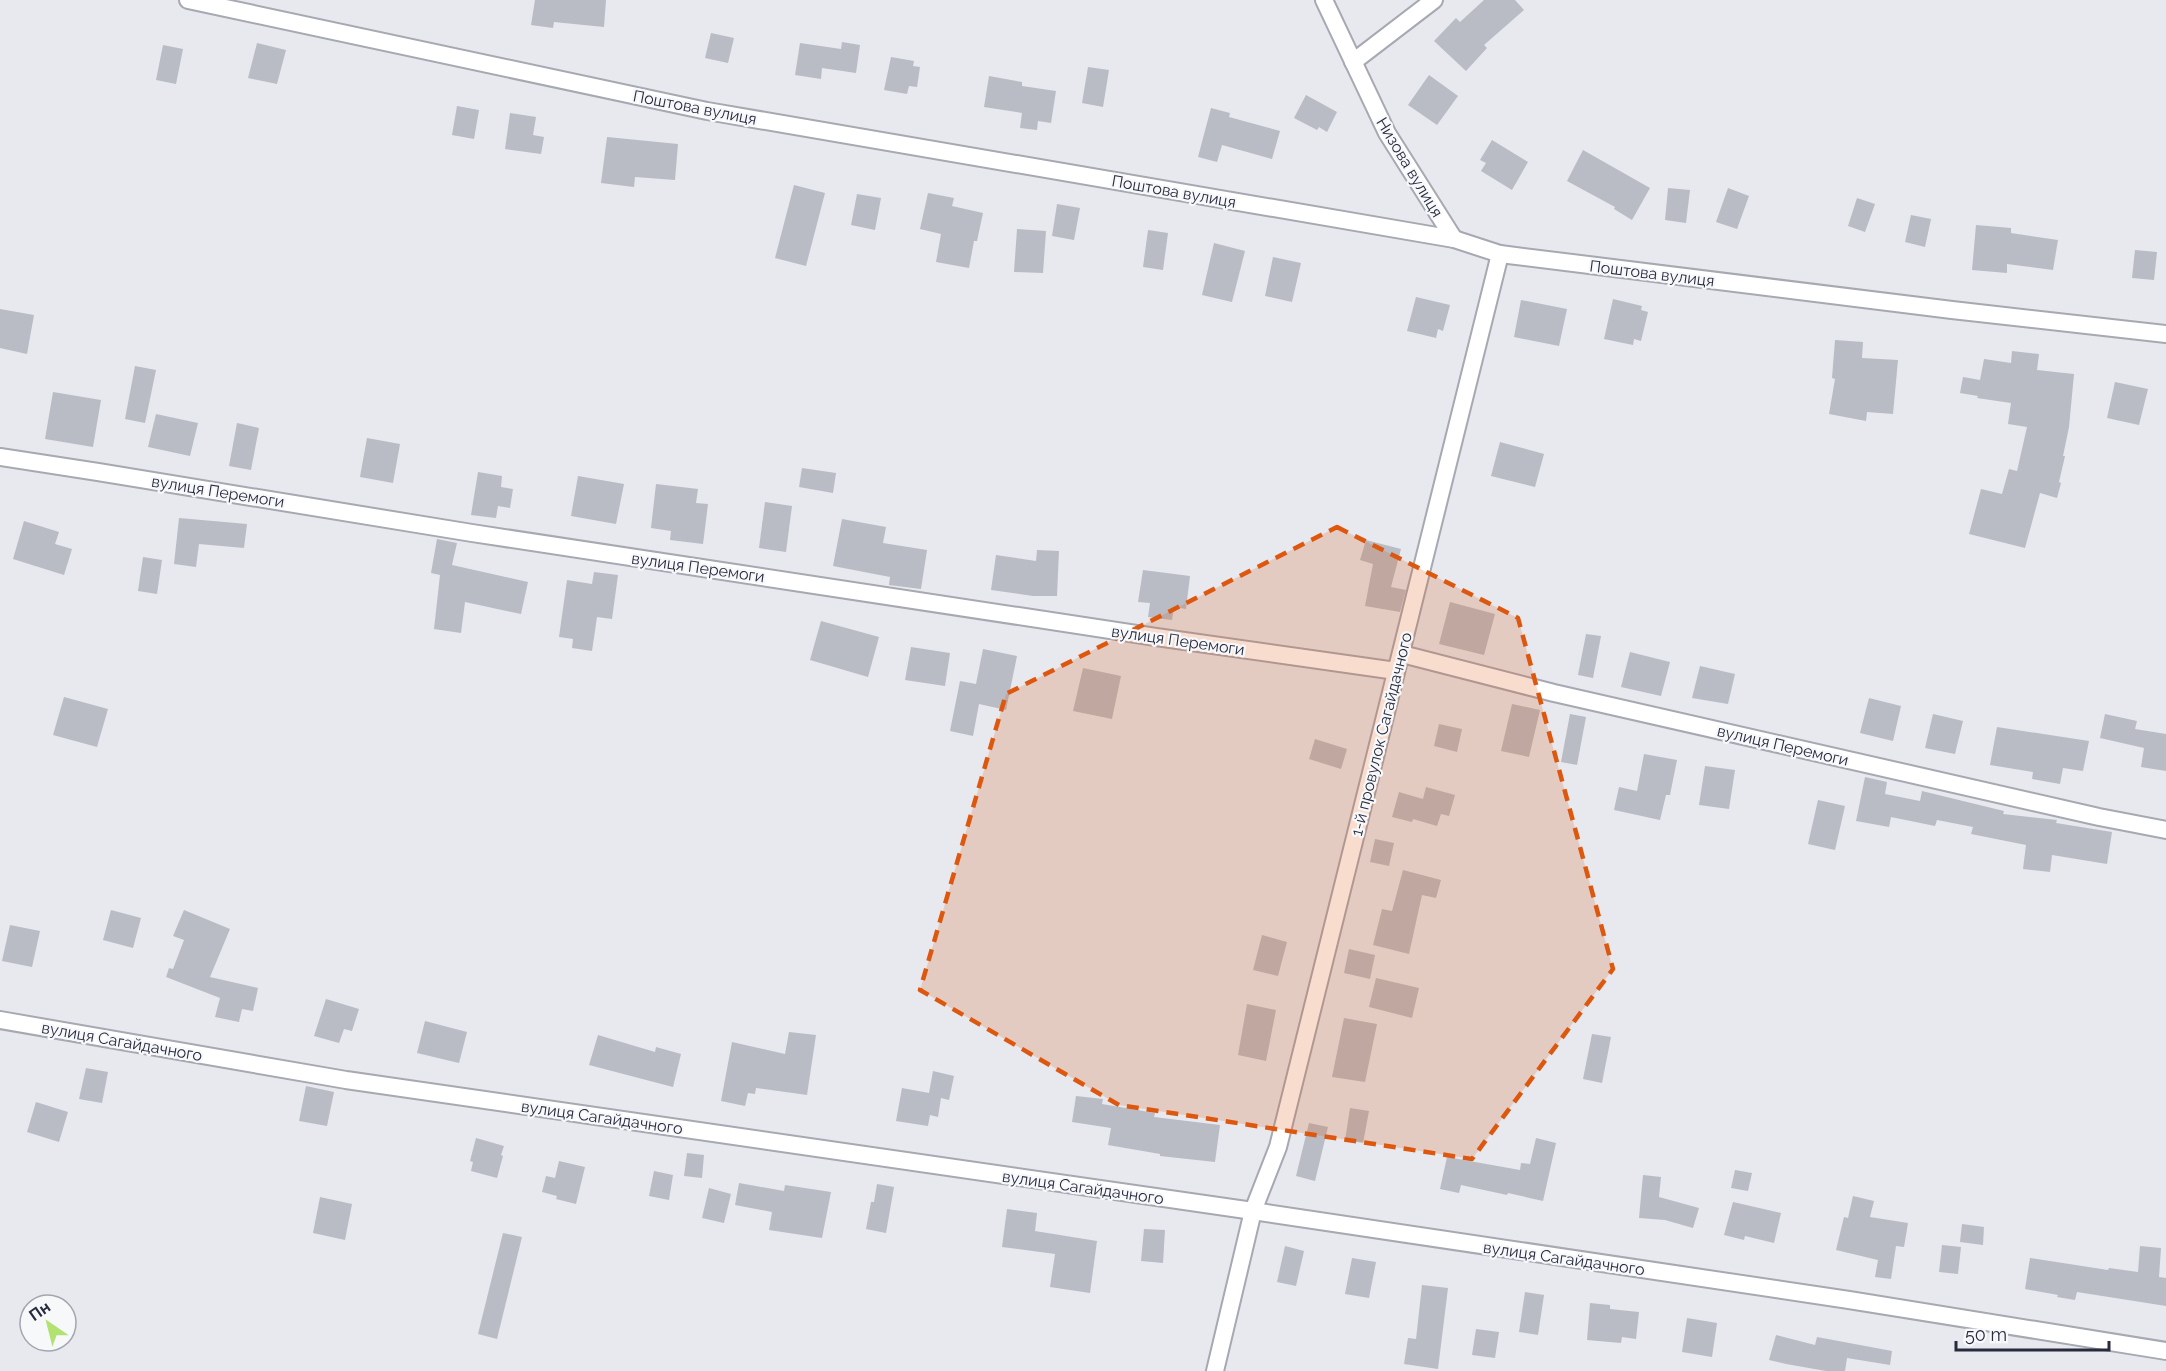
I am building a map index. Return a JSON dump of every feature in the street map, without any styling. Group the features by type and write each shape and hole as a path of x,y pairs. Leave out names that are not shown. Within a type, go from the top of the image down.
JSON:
{"street":[{"name":"Поштова вулиця","path":"188,0 707,111 1454,238 1500,254 2166,334"},
{"name":"Низова вулиця","path":"1324,0 1387,134 1454,238"},
{"path":"1353,62 1434,0"},
{"name":"1-й провулок Сагайдачного","path":"1215,1371 1253,1211 1278,1147 1500,254"},
{"name":"вулиця Перемоги","path":"0,457 472,533 1156,637 1396,671"},
{"name":"вулиця Перемоги","path":"1402,654 1566,695 2099,817 2166,830"},
{"name":"вулиця Сагайдачного","path":"0,1020 346,1080 1253,1211 1826,1297 2166,1352"}],"highlighted area":[{"path":"1337,527 1518,618 1613,969 1472,1159 1119,1105 920,990 1006,694"}],"building":[{"path":"535,0 606,0 604,27 554,22 553,28 531,25"},
{"path":"1484,0 1515,0 1524,10 1484,45 1487,48 1466,71 1434,41 1456,18 1460,22"},
{"path":"711,33 734,38 728,63 705,58"},
{"path":"842,42 860,45 856,73 822,68 821,79 795,75 800,43 841,49"},
{"path":"257,43 286,50 277,84 248,78"},
{"path":"163,45 183,49 176,84 156,80"},
{"path":"891,57 914,61 913,66 920,67 917,87 909,86 907,94 884,90"},
{"path":"1088,67 1109,70 1103,107 1082,103"},
{"path":"1429,75 1458,96 1437,125 1408,105"},
{"path":"989,76 1022,82 1022,86 1056,91 1051,123 1038,121 1037,130 1020,128 1022,113 984,107"},
{"path":"1306,95 1337,112 1327,132 1319,127 1317,130 1294,118"},
{"path":"457,106 479,110 474,139 452,135"},
{"path":"1211,108 1230,113 1229,117 1280,131 1272,159 1222,145 1217,162 1198,157"},
{"path":"510,113 536,117 533,135 544,137 541,154 505,149"},
{"path":"607,137 678,144 675,180 635,177 634,187 601,183"},
{"path":"1492,140 1528,162 1512,190 1481,171 1486,163 1480,160"},
{"path":"1583,150 1650,188 1632,220 1614,209 1615,207 1567,181"},
{"path":"794,185 825,193 806,266 775,258"},
{"path":"1668,188 1690,190 1686,223 1665,220"},
{"path":"1728,188 1749,196 1737,229 1716,222"},
{"path":"928,193 954,198 952,206 983,213 977,241 974,241 969,268 936,262 941,234 920,229"},
{"path":"857,194 881,198 875,230 851,225"},
{"path":"1857,198 1875,204 1865,232 1848,226"},
{"path":"1057,204 1080,208 1074,240 1052,236"},
{"path":"1911,215 1931,219 1925,247 1905,242"},
{"path":"1976,225 2011,228 2011,233 2058,240 2053,270 2007,264 2007,273 1972,270"},
{"path":"1017,229 1046,231 1043,273 1014,272"},
{"path":"1148,230 1168,233 1163,270 1143,267"},
{"path":"1214,243 1245,251 1232,302 1202,295"},
{"path":"2135,250 2157,252 2154,280 2132,278"},
{"path":"1273,257 1301,263 1292,302 1265,296"},
{"path":"1416,297 1450,305 1443,331 1438,329 1436,338 1407,331"},
{"path":"1613,299 1642,306 1641,310 1648,312 1641,341 1634,339 1633,345 1604,339"},
{"path":"1521,300 1567,309 1559,346 1514,337"},
{"path":"0,309 34,315 27,354 0,348"},
{"path":"1835,340 1863,342 1862,358 1898,360 1893,414 1867,412 1866,421 1829,414 1835,379 1832,378"},
{"path":"2012,351 2039,354 2037,370 2074,374 2069,427 2057,498 2040,493 2025,548 1969,534 1981,489 2002,494 2009,469 2017,471 2027,427 2008,424 2011,403 1960,393 1963,377 1980,380 1984,359 2011,363"},
{"path":"135,366 156,370 145,423 125,419"},
{"path":"2115,382 2148,389 2139,425 2107,418"},
{"path":"53,392 101,400 93,447 45,439"},
{"path":"156,414 198,423 190,456 148,447"},
{"path":"237,423 259,428 251,470 229,466"},
{"path":"367,438 400,444 393,483 360,477"},
{"path":"1500,442 1544,454 1535,487 1491,476"},
{"path":"802,468 836,473 833,493 799,487"},
{"path":"478,472 502,476 501,487 513,489 510,508 498,506 496,518 471,515"},
{"path":"578,476 624,484 616,524 571,516"},
{"path":"656,484 698,489 696,503 708,504 703,544 670,540 671,531 651,528"},
{"path":"765,502 792,506 786,552 759,548"},
{"path":"179,518 247,524 244,548 199,544 196,567 174,564"},
{"path":"842,519 886,527 883,543 927,550 921,589 889,585 890,577 833,566"},
{"path":"24,521 59,532 55,544 72,549 64,575 13,559"},
{"path":"437,539 457,543 452,565 528,582 521,614 465,602 461,633 434,629 440,575 431,573"},
{"path":"1366,540 1401,549 1391,587 1406,590 1400,612 1365,606 1373,564 1360,560"},
{"path":"1037,550 1059,551 1057,596 1033,596 991,590 996,555 1036,561"},
{"path":"143,557 162,560 157,594 138,591"},
{"path":"1143,570 1190,576 1186,609 1174,607 1172,620 1148,617 1150,603 1138,602"},
{"path":"594,572 618,575 612,619 597,617 592,651 572,648 573,639 559,637 567,580 592,584"},
{"path":"1450,602 1495,614 1484,655 1439,644"},
{"path":"821,621 879,637 868,677 810,660"},
{"path":"1586,634 1601,636 1593,678 1578,675"},
{"path":"911,647 950,653 945,686 905,680"},
{"path":"983,649 1017,656 1006,710 979,704 973,736 950,731 960,681 976,684"},
{"path":"1630,652 1670,662 1661,696 1621,687"},
{"path":"1700,666 1735,674 1728,704 1692,698"},
{"path":"1083,668 1121,676 1112,719 1073,711"},
{"path":"64,697 108,709 97,747 53,735"},
{"path":"1869,698 1901,706 1893,741 1860,733"},
{"path":"1512,704 1540,710 1529,757 1501,751"},
{"path":"1570,714 1586,717 1577,765 1561,762"},
{"path":"1933,714 1963,721 1955,754 1925,748"},
{"path":"2105,714 2137,721 2135,729 2166,734 2166,771 2141,767 2144,748 2100,738"},
{"path":"1439,724 1462,729 1457,752 1434,746"},
{"path":"1997,727 2089,741 2083,771 2063,768 2060,784 2032,779 2033,772 1990,765"},
{"path":"1315,739 1347,749 1341,769 1309,759"},
{"path":"1644,754 1677,760 1670,795 1666,795 1660,820 1614,810 1619,787 1637,791"},
{"path":"1705,766 1735,770 1729,809 1699,805"},
{"path":"1865,777 1887,782 1885,794 1920,801 1922,791 2004,811 2003,814 2057,820 2056,823 2112,832 2107,864 2052,855 2050,872 2023,869 2026,845 1971,834 1973,827 1937,820 1935,826 1891,817 1889,827 1856,821"},
{"path":"1426,787 1455,795 1449,816 1441,814 1437,826 1413,819 1412,822 1392,817 1399,792 1423,799"},
{"path":"1818,800 1845,806 1835,850 1808,844"},
{"path":"1375,839 1394,843 1389,866 1370,862"},
{"path":"1403,870 1441,880 1436,898 1422,895 1409,954 1373,945 1382,909 1392,911"},
{"path":"111,910 141,918 133,948 103,940"},
{"path":"184,910 230,929 210,977 258,988 253,1011 242,1009 239,1022 215,1017 220,998 166,977 169,968 173,969 184,940 173,936"},
{"path":"10,925 40,931 32,967 2,961"},
{"path":"1262,935 1287,942 1278,976 1253,970"},
{"path":"1349,949 1375,955 1370,979 1344,973"},
{"path":"1376,978 1419,988 1412,1018 1369,1007"},
{"path":"326,999 359,1009 352,1031 344,1029 339,1043 314,1036"},
{"path":"1247,1004 1276,1010 1266,1061 1238,1055"},
{"path":"1344,1018 1377,1024 1365,1082 1332,1077"},
{"path":"425,1021 467,1032 459,1063 417,1053"},
{"path":"789,1032 816,1035 807,1095 756,1088 755,1094 748,1093 745,1106 721,1101 732,1042 785,1054"},
{"path":"1592,1034 1611,1037 1602,1083 1583,1079"},
{"path":"598,1035 655,1052 656,1047 681,1054 673,1087 589,1065"},
{"path":"86,1068 108,1072 102,1103 79,1099"},
{"path":"933,1071 954,1076 949,1100 941,1098 938,1117 930,1115 928,1126 896,1121 902,1088 929,1093"},
{"path":"306,1086 334,1092 327,1126 299,1121"},
{"path":"1076,1096 1103,1099 1102,1104 1155,1113 1154,1117 1220,1125 1215,1162 1160,1156 1160,1154 1108,1145 1111,1128 1072,1122"},
{"path":"36,1102 68,1112 59,1142 27,1132"},
{"path":"1350,1108 1369,1111 1363,1143 1345,1140"},
{"path":"1309,1123 1328,1127 1315,1181 1296,1176"},
{"path":"476,1138 504,1146 497,1178 471,1171 473,1162 470,1161"},
{"path":"1536,1138 1556,1143 1543,1201 1461,1185 1459,1193 1440,1189 1447,1157 1520,1170 1521,1163 1530,1164"},
{"path":"687,1153 704,1155 702,1178 684,1176"},
{"path":"559,1161 585,1167 576,1204 556,1199 557,1196 542,1192 546,1176 555,1178"},
{"path":"1735,1170 1752,1173 1748,1191 1731,1188"},
{"path":"654,1171 673,1175 669,1200 649,1196"},
{"path":"1643,1175 1661,1177 1659,1197 1699,1208 1693,1228 1665,1220 1639,1218"},
{"path":"739,1183 784,1191 785,1185 831,1192 822,1238 769,1230 772,1212 735,1205"},
{"path":"877,1184 894,1187 886,1233 866,1229"},
{"path":"709,1188 731,1194 724,1223 702,1218"},
{"path":"1853,1196 1874,1201 1870,1217 1908,1223 1904,1247 1896,1246 1891,1279 1875,1277 1878,1260 1836,1250 1844,1217 1848,1218"},
{"path":"320,1197 352,1204 345,1240 313,1233"},
{"path":"1733,1202 1781,1213 1774,1243 1745,1236 1744,1240 1724,1235"},
{"path":"1007,1209 1037,1213 1035,1231 1097,1241 1090,1293 1050,1287 1055,1254 1002,1247"},
{"path":"1962,1224 1984,1227 1983,1245 1960,1242"},
{"path":"1144,1229 1165,1230 1163,1263 1141,1261"},
{"path":"503,1233 522,1237 497,1339 478,1334"},
{"path":"1942,1245 1961,1247 1958,1274 1939,1272"},
{"path":"1285,1246 1304,1251 1296,1286 1277,1282"},
{"path":"2140,1246 2161,1248 2159,1277 2166,1278 2166,1306 2077,1292 2075,1300 2025,1289 2030,1258 2108,1270 2109,1268 2138,1272"},
{"path":"1352,1258 1376,1262 1369,1298 1345,1294"},
{"path":"1422,1285 1448,1288 1438,1369 1404,1364 1408,1338 1416,1339"},
{"path":"1525,1292 1544,1295 1538,1335 1519,1332"},
{"path":"1590,1303 1610,1305 1610,1309 1639,1312 1636,1339 1622,1337 1621,1343 1587,1340"},
{"path":"1687,1318 1717,1323 1712,1357 1682,1352"},
{"path":"1476,1329 1499,1332 1495,1358 1472,1355"},
{"path":"1776,1335 1815,1345 1817,1337 1892,1351 1890,1365 1847,1358 1845,1371 1826,1371 1769,1360"}]}
